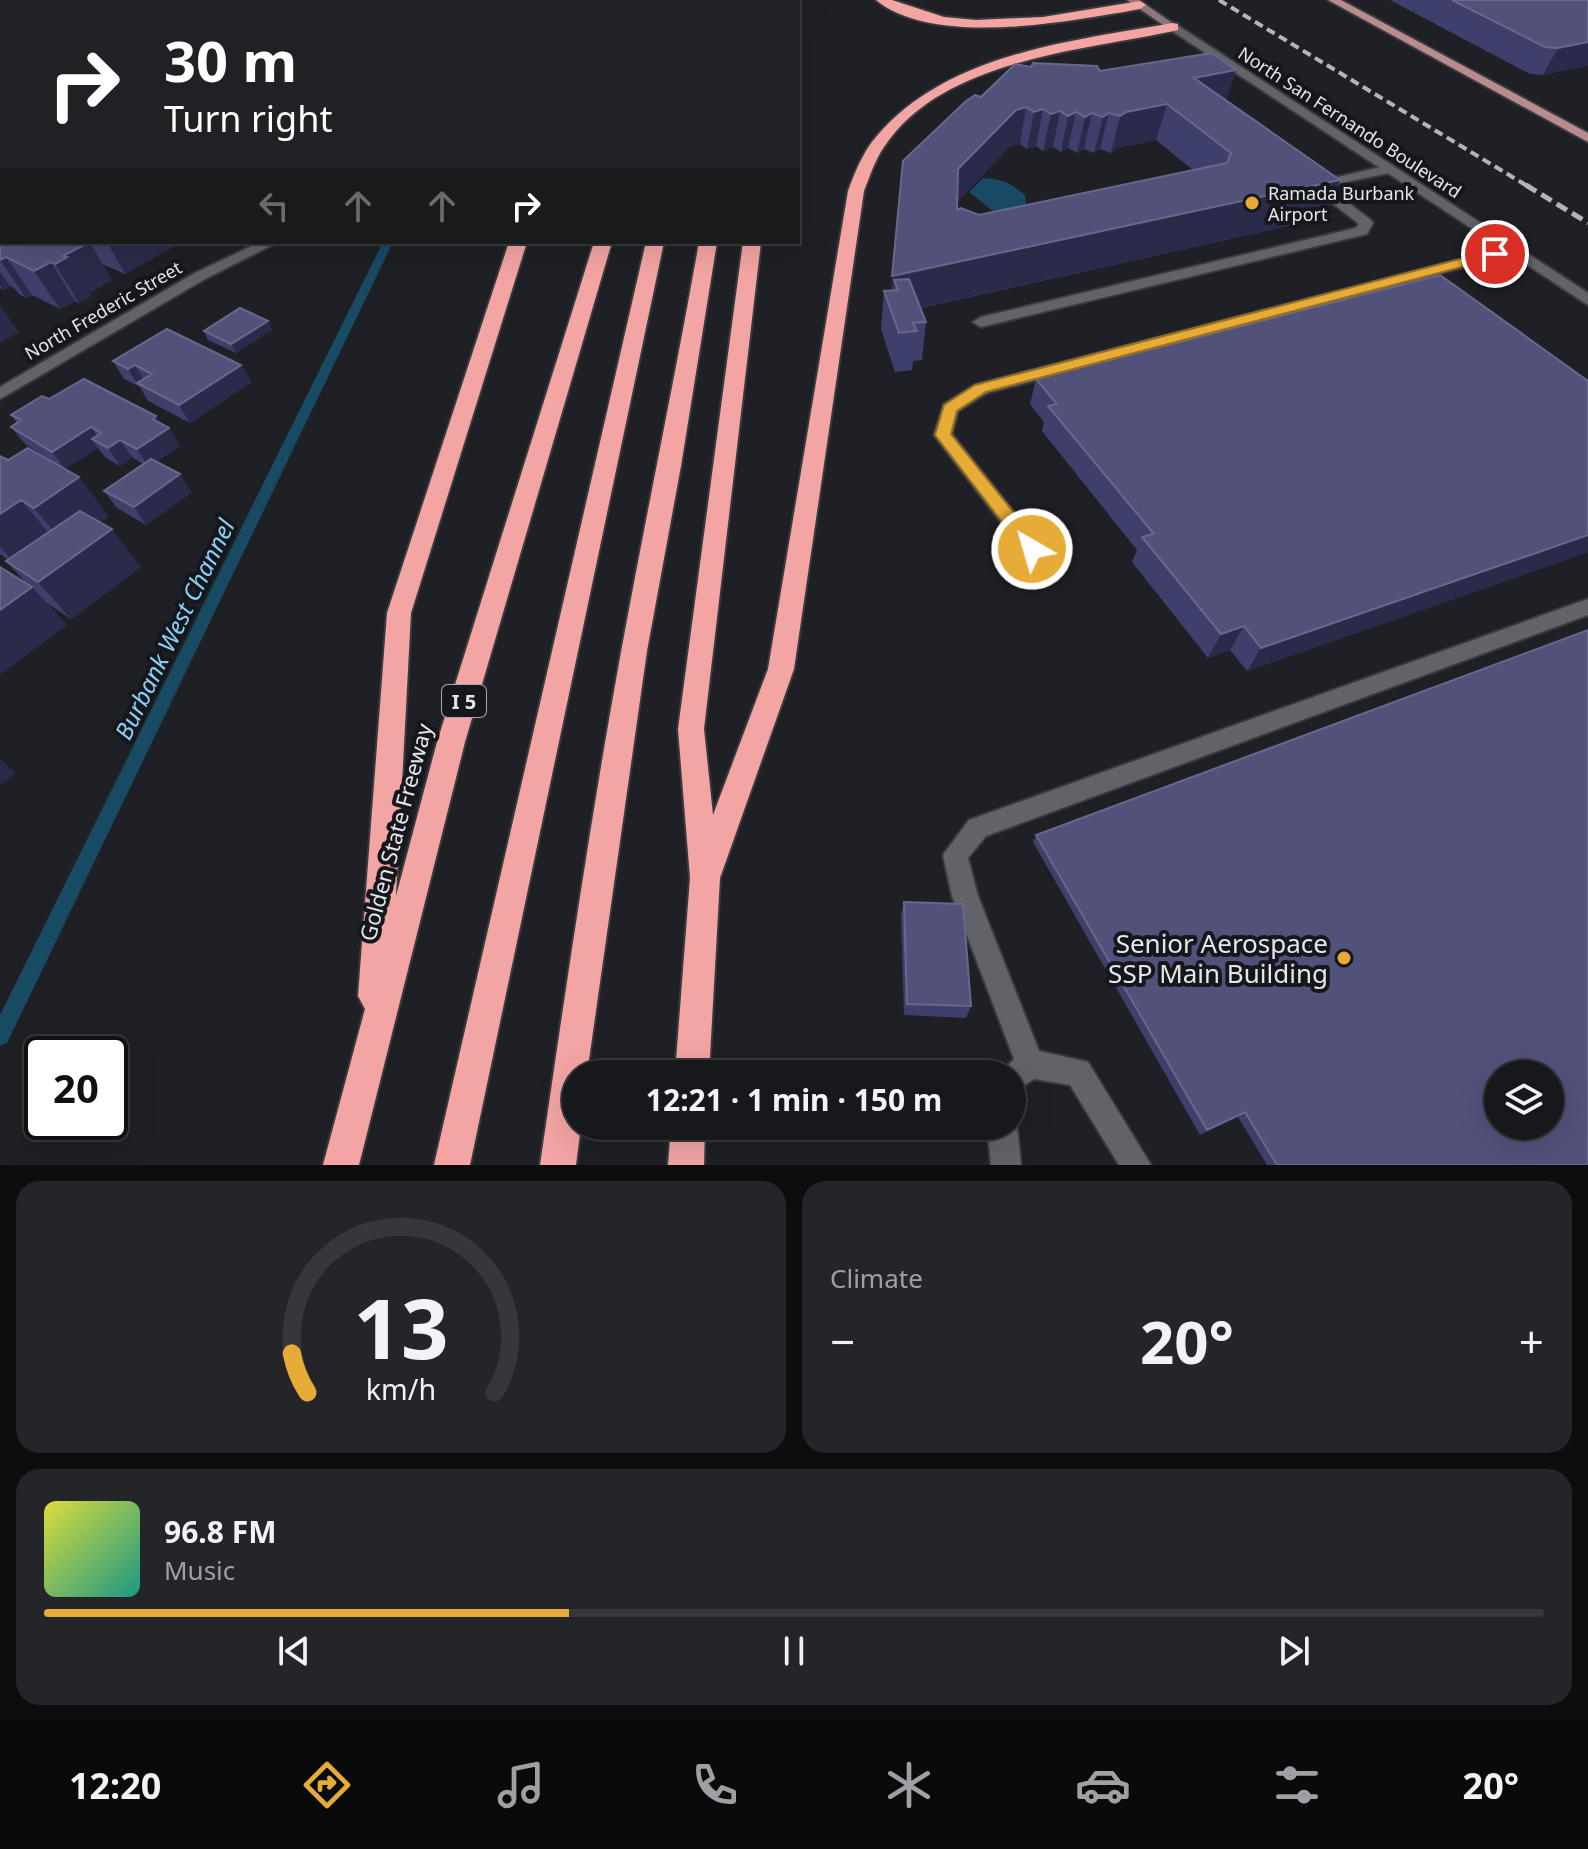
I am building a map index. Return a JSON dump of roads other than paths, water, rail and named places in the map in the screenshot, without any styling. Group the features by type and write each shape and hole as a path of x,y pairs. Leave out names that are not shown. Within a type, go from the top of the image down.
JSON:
{"highway":[{"path":"882,0 932,17 981,24 1026,24 1136,2"},
{"path":"705,878 781,669 856,191 867,162 900,119 930,97 968,78 1049,50 1173,27"},
{"path":"371,1052 399,613 517,244"},
{"name":"Golden State Freeway","path":"341,1165 451,742 602,244"},
{"path":"452,1165 655,244"},
{"path":"558,1165 586,958 634,651 670,466 708,244"},
{"path":"693,1060 705,878 691,729 752,244"},
{"path":"686,1165 687,1140"}],"main road":[{"path":"1333,0 1588,138"},
{"name":"North San Fernando Boulevard","path":"1136,2 1173,27"}],"street":[{"name":"North San Fernando Boulevard","path":"1173,27 1230,70 1389,169 1588,300"},
{"path":"981,322 1362,231 1366,223 1312,182 1389,169"},
{"name":"North Frederic Street","path":"0,394 200,276 267,244"},
{"path":"1032,549 943,435 950,408 981,389 1433,277 1512,250"},
{"path":"1017,1060 955,855 978,828 1588,607"},
{"path":"1026,1071 1078,1072 1136,1165"},
{"path":"1003,1140 1006,1165"}],"water":[{"path":"983,178 1015,187 1025,195 1026,206 994,212 969,192"}],"waterway":[{"name":"Burbank West Channel","path":"0,1036 387,244"}],"railway":[{"path":"1219,0 1529,187"},
{"path":"1526,185 1588,223"}],"place":[{"name":"Ramada Burbank Airport","path":"1252,203"},
{"name":"Senior Aerospace SSP Main Building","path":"1344,958"}]}
